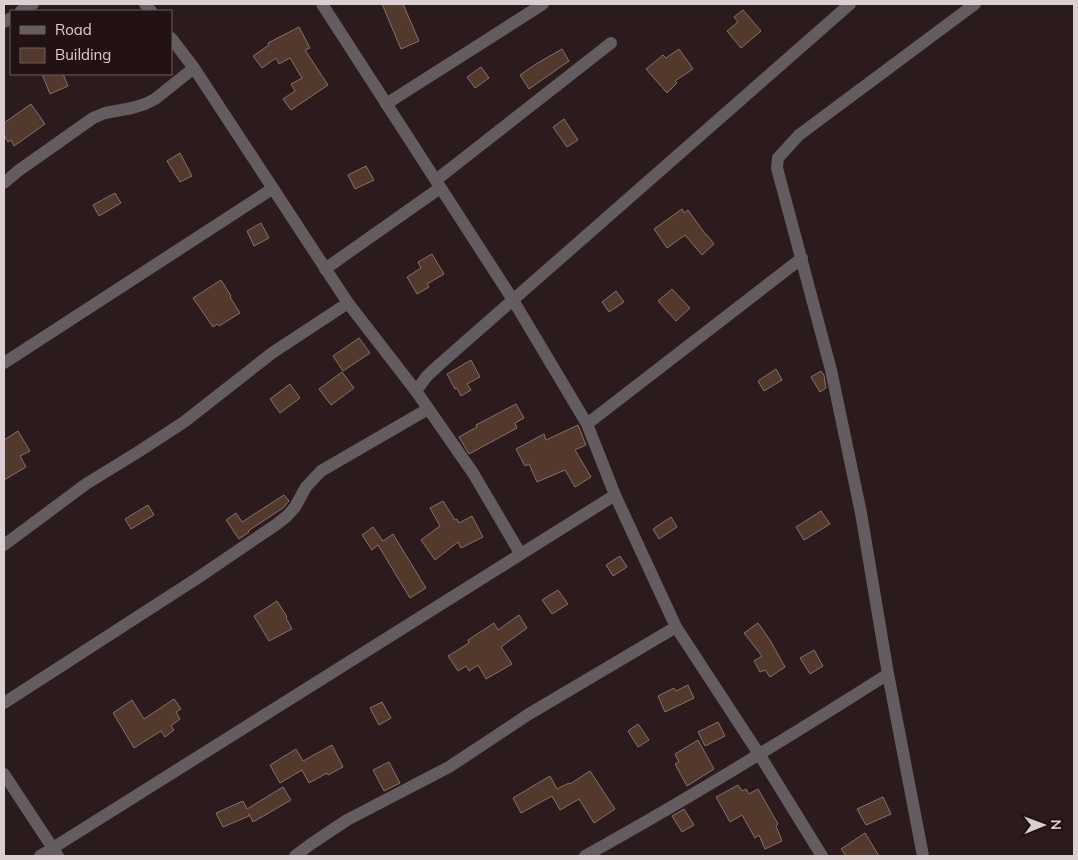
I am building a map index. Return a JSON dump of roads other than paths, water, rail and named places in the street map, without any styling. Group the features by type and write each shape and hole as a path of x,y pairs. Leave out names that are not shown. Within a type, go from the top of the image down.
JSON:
{"street":[{"path":"322,4 513,300 587,424 615,495 676,627 759,754 822,856"},
{"path":"386,104 543,4"},
{"path":"416,391 427,376 440,364 850,4"},
{"path":"923,856 888,674 859,504 831,370 777,168 778,158 799,135 975,4"},
{"path":"172,39 194,68 348,303 416,391 473,473 520,554"},
{"path":"325,269 438,184 611,43"},
{"path":"4,184 18,171 93,118 105,113 145,104 194,68"},
{"path":"4,363 272,189"},
{"path":"587,424 802,258"},
{"path":"4,545 86,484 184,422 272,353 348,303"},
{"path":"4,703 196,579 277,524 295,507 306,487 321,471 428,408"},
{"path":"40,856 55,852 615,495"},
{"path":"295,856 347,820 449,767 529,714 676,627"},
{"path":"585,856 656,817 888,674"},
{"path":"4,774 55,852"}]}
